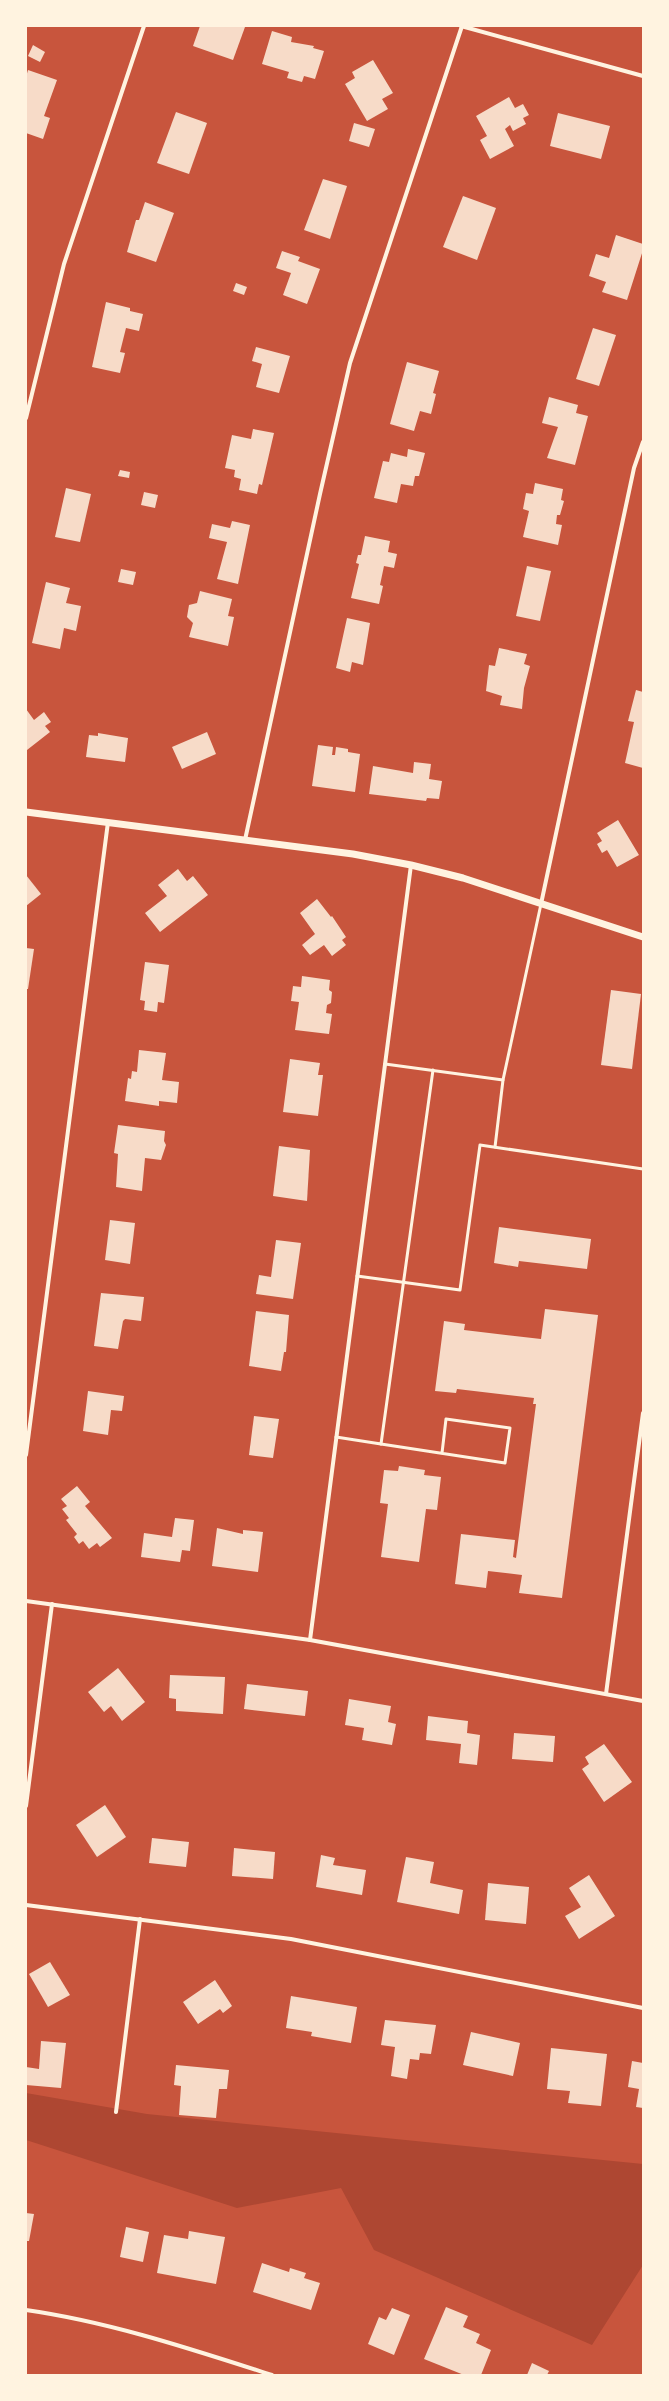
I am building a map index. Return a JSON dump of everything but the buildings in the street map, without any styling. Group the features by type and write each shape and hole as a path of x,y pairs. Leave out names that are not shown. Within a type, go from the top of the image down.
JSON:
{"street":[{"path":"26,418 64,264 144,26"},
{"path":"245,840 350,363 462,26 643,76"},
{"path":"541,904 634,468 643,442"},
{"path":"26,812 353,854 411,865 463,878 643,937"},
{"path":"26,1455 108,822"},
{"path":"310,1640 411,865"},
{"path":"606,1694 643,1413"},
{"path":"26,1601 310,1640 643,1701"},
{"path":"26,1806 52,1604"},
{"path":"26,1905 291,1939 643,2008"},
{"path":"116,2112 140,1919"},
{"path":"26,2310 127,2332 185,2347 272,2375"}],"lane":[{"path":"495,1147 503,1080 541,904"},
{"path":"385,1064 503,1080"},
{"path":"380,1444 433,1070"},
{"path":"357,1276 460,1290 480,1145 643,1169"},
{"path":"336,1437 505,1463 510,1428 446,1418 442,1453"}],"shaded area":[{"path":"26,2093 147,2114 643,2164 643,2265 592,2345 374,2250 341,2188 237,2208 26,2140"}]}
